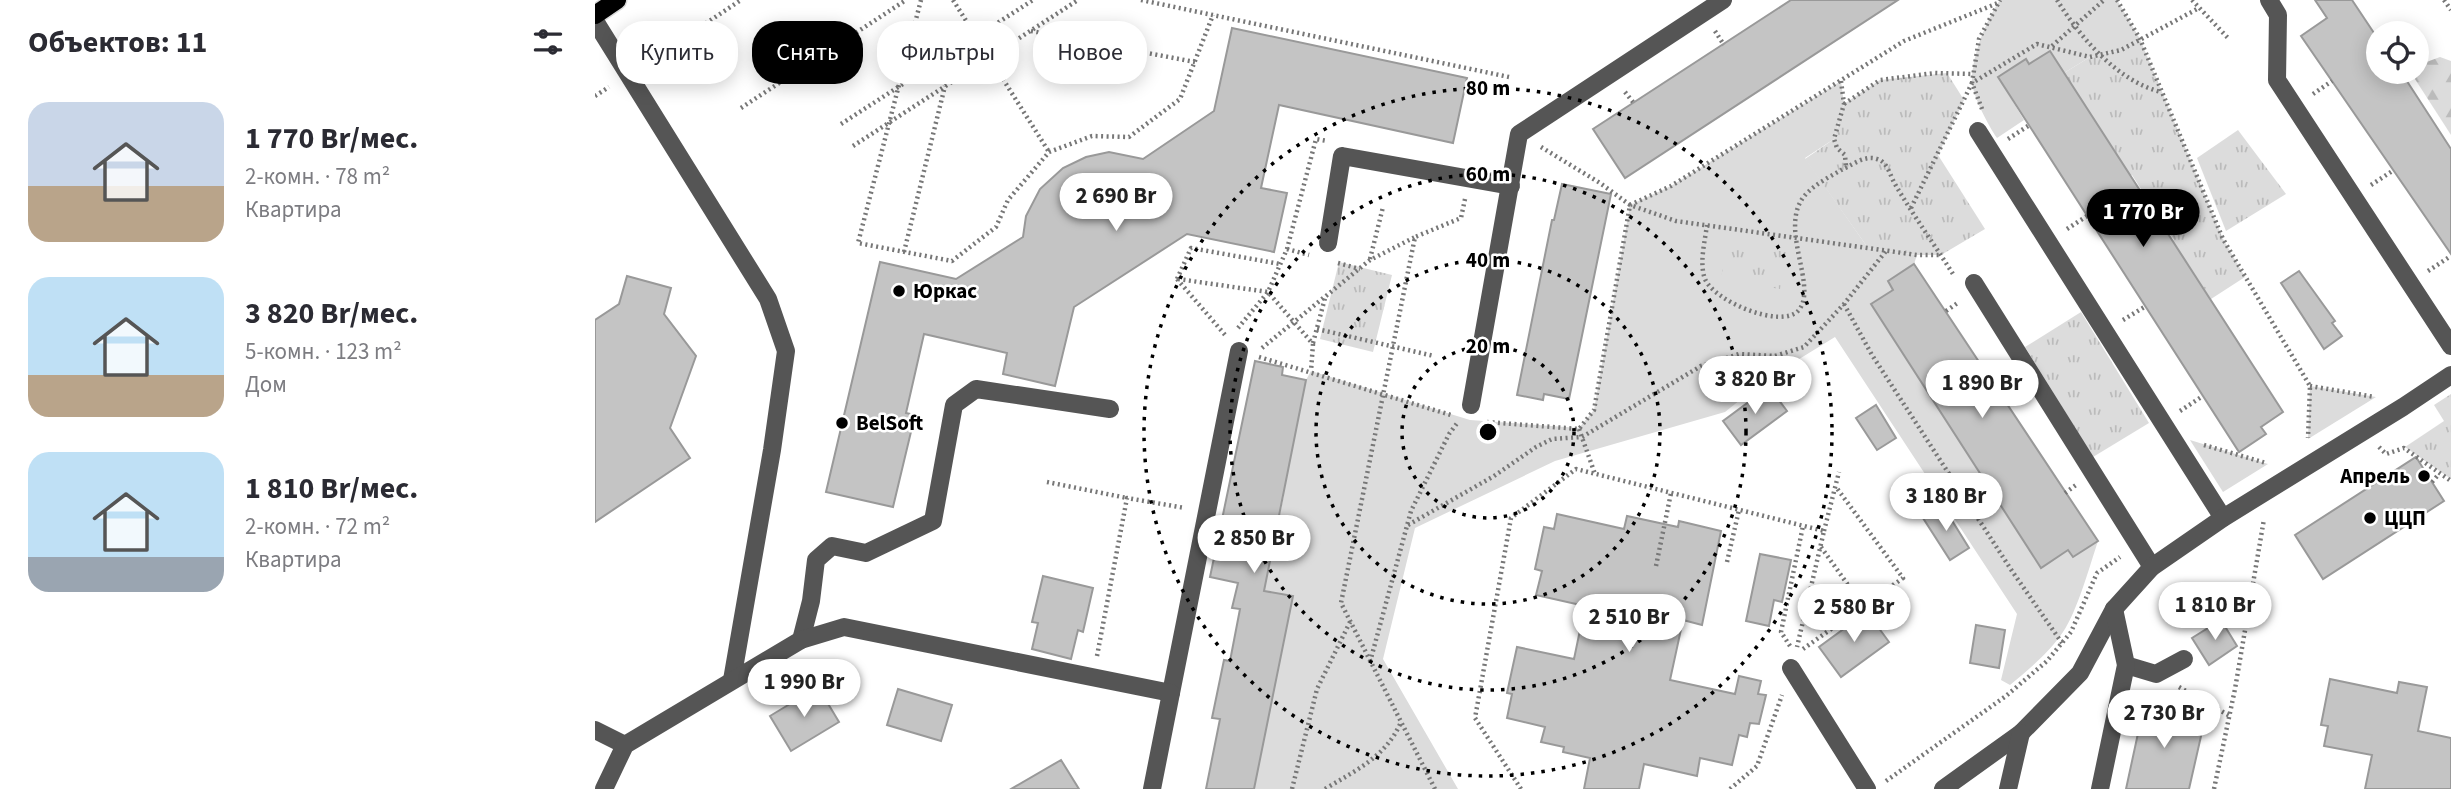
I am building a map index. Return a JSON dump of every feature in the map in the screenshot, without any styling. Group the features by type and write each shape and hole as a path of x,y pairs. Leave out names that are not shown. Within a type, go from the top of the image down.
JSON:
{"main road":[{"path":"595,15 617,0"}],"lane":[{"path":"1471,405 1519,134 1723,0"},
{"path":"2269,0 2278,15 2277,80 2451,346"},
{"path":"595,21 616,57"},
{"path":"632,84 768,299 786,351 772,450 731,680"},
{"path":"1978,131 2223,518"},
{"path":"1328,243 1342,156 1511,186"},
{"path":"1970,290 2153,567"},
{"path":"1152,789 1208,512 1246,353"},
{"path":"1943,789 2021,733 2080,673 2114,609 2153,567 2223,518 2451,375"},
{"path":"801,640 811,601 816,560 832,546 866,553 933,521 954,405 975,389 1110,410"},
{"path":"2100,789 2126,664 2114,609"},
{"path":"604,789 625,745 801,640 844,627 1171,693"},
{"path":"2126,664 2156,674 2184,659"},
{"path":"1793,661 1874,787"},
{"path":"595,730 625,745"},
{"path":"2008,789 2021,733"}],"path":[{"path":"710,21 741,0"},
{"path":"741,108 906,0"},
{"path":"921,0 858,243 951,261 996,227 1008,200 1049,152 1092,136 1129,137 1179,99 1213,15"},
{"path":"953,0 967,21"},
{"path":"1001,21 1033,0"},
{"path":"1019,38 1078,0"},
{"path":"1141,0 1509,77"},
{"path":"2057,0 2074,28 2100,55 2143,88 2161,93"},
{"path":"2051,46 2104,0"},
{"path":"2117,0 2140,39 2223,239 2310,386 2308,439"},
{"path":"2192,0 2228,38"},
{"path":"2444,0 2451,10"},
{"path":"1630,205 1671,186 1904,41 1998,3"},
{"path":"1911,209 1972,83 2038,44 2090,57 2100,55 2121,50 2199,8"},
{"path":"1030,31 1195,62"},
{"path":"1845,104 1880,80 1935,73 1973,74"},
{"path":"1841,81 1845,104 1834,139 1837,148 1845,155 1846,168"},
{"path":"595,96 616,83"},
{"path":"841,124 904,84"},
{"path":"853,146 948,84"},
{"path":"1006,84 1049,152"},
{"path":"904,252 945,86"},
{"path":"2000,144 2028,126"},
{"path":"1519,134 1600,183 1630,205 1676,221 1707,225 1795,238 1917,255 1941,255 1894,183 1887,166 1880,159 1866,157 1806,194 1798,211 1795,238 1804,279 1805,299 1789,317 1751,313 1722,298 1705,279 1703,254 1707,225"},
{"path":"1177,279 1246,353 1296,323 1370,260 1461,218 1469,178"},
{"path":"1370,260 1383,207"},
{"path":"2059,235 2087,216"},
{"path":"1415,237 1341,603 1435,789"},
{"path":"1177,279 1191,248 1280,264"},
{"path":"1408,525 1495,477 1535,447 1552,439 1582,437 1701,366 1739,354 1775,356 1804,347 1844,304 1886,251"},
{"path":"1177,279 1268,292 1313,344"},
{"path":"1946,311 1970,290"},
{"path":"1311,371 1313,344 1325,298"},
{"path":"1844,304 1872,355 2062,643"},
{"path":"2116,325 2146,306"},
{"path":"1317,329 1434,356"},
{"path":"2310,386 2376,397"},
{"path":"2174,415 2203,396"},
{"path":"1370,662 1411,511 1448,434 1471,405"},
{"path":"1579,429 1595,474"},
{"path":"2364,432 2386,454 2404,448 2451,481"},
{"path":"2203,444 2268,464"},
{"path":"1521,789 1475,718 1511,518 1576,469 1824,531"},
{"path":"1730,789 1757,766 1793,661 1839,472"},
{"path":"2432,482 2439,474"},
{"path":"1047,482 1208,512"},
{"path":"1793,661 1903,578 1836,487"},
{"path":"2214,789 2230,716 2269,490"},
{"path":"1656,566 1671,493"},
{"path":"1093,677 1127,498"},
{"path":"1727,562 1739,510"},
{"path":"1793,661 1781,632 1803,526"},
{"path":"1874,787 2006,696 2047,661 2071,632 2097,573 2138,544"},
{"path":"1821,546 1863,606"},
{"path":"1292,789 1318,689 1350,622"},
{"path":"2156,674 2230,716"},
{"path":"1325,789 1380,754 1393,740 1401,722"}],"green space":[{"path":"2000,0 2117,0 2140,39 2121,50 2090,57 2064,73 2050,51 2029,64 2025,59 1998,77 2024,120 1997,138 1975,96 1972,73 1980,40"},
{"path":"2140,39 2223,239 2245,277 2211,299 2187,262 2181,265 2167,244 2174,240 2132,175 2125,178 2111,156 2116,152 2064,73 2090,57 2121,50"},
{"path":"2440,57 2451,61 2451,135 2418,84 2429,84 2429,61"},
{"path":"1947,73 1964,100 1938,155 1985,229 1941,255 1917,255 1868,248 1805,159 1834,139 1844,104 1880,80"},
{"path":"1841,81 1844,104 1834,139 1805,158 1868,248 1917,255 1914,264 1888,281 1893,290 1871,304 2041,567 2068,550 2073,557 2098,541 2073,613 2051,647 2010,685 2001,680 2017,614 1835,337 1765,380 1725,412 1555,461 1415,528 1383,659 1458,789 1254,789 1292,596 1264,591 1284,495 1277,493 1291,454 1306,380 1311,371 1470,420 1579,428 1594,410 1630,205 1671,186"},
{"path":"2238,130 2286,194 2226,231 2197,158"},
{"path":"1727,243 1786,252 1780,289 1721,279"},
{"path":"1339,262 1392,275 1373,352 1320,339"},
{"path":"2081,312 2149,423 2093,457 2025,347"},
{"path":"2310,386 2376,397 2308,439"},
{"path":"2451,394 2451,479 2405,447 2444,421 2434,405"},
{"path":"2190,440 2268,464 2223,492"}],"building":[{"path":"1791,0 1898,0 1625,178 1593,129"},
{"path":"2315,0 2352,0 2366,21 2366,84 2409,84 2451,149 2451,254 2301,36 2327,18"},
{"path":"1232,28 1467,78 1453,143 1279,105 1261,188 1287,193 1274,252 1187,234 1074,307 1055,386 1003,374 1007,353 924,334 906,413 915,415 893,507 826,492 880,262 956,279 1023,237 1026,216 1040,189 1063,168 1086,157 1109,152 1143,159 1214,111"},
{"path":"2050,51 2283,412 2261,427 2266,434 2239,452 1998,77 2026,59 2029,64"},
{"path":"1562,184 1611,194 1569,399 1544,394 1543,400 1517,395 1552,220"},
{"path":"1914,264 2098,541 2073,557 2068,550 2041,568 1871,304 1893,290 1888,281"},
{"path":"2299,271 2335,321 2332,323 2342,336 2324,349 2281,283"},
{"path":"627,276 671,288 664,314 696,356 670,428 690,458 595,522 595,320 619,304"},
{"path":"1255,361 1283,367 1282,375 1306,380 1264,591 1293,596 1254,789 1206,789 1220,719 1212,718 1224,660 1230,661 1240,609 1232,608 1238,583 1210,577"},
{"path":"1769,387 1787,411 1741,445 1723,421"},
{"path":"1876,405 1896,438 1877,450 1856,418"},
{"name":"ЦЦП","path":"2416,457 2444,501 2323,579 2295,535"},
{"path":"1943,506 1969,548 1950,560 1923,518"},
{"path":"1557,514 1624,529 1627,516 1678,527 1679,521 1721,531 1702,625 1683,620 1670,680 1735,694 1739,676 1761,681 1758,694 1766,695 1759,724 1750,723 1747,737 1739,735 1732,765 1700,758 1697,776 1644,764 1639,789 1584,789 1590,758 1563,752 1564,747 1541,742 1545,727 1507,718 1512,694 1507,693 1517,647 1574,659 1585,606 1536,595 1542,571 1535,569 1544,527 1554,529"},
{"path":"1760,554 1791,560 1782,602 1774,600 1769,626 1746,621"},
{"path":"1043,576 1093,588 1083,632 1078,630 1071,659 1032,649 1038,623 1032,622"},
{"path":"1867,612 1889,642 1841,677 1819,647"},
{"path":"2221,620 2237,646 2209,665 2192,638"},
{"path":"1976,625 2005,630 1999,668 1970,663"},
{"path":"2330,679 2397,693 2399,682 2427,687 2418,731 2451,738 2451,789 2365,789 2372,755 2324,746 2328,726 2321,725"},
{"path":"818,687 839,722 791,751 770,716"},
{"path":"898,689 952,705 941,741 887,725"},
{"path":"2145,701 2174,708 2172,716 2204,723 2189,789 2126,789"},
{"path":"1061,760 1079,789 1011,789"}],"place":[{"name":"Юркас","path":"899,291"},
{"name":"BelSoft","path":"842,423"},
{"name":"Апрель","path":"2424,476"},
{"name":"ЦЦП","path":"2370,518"}]}
